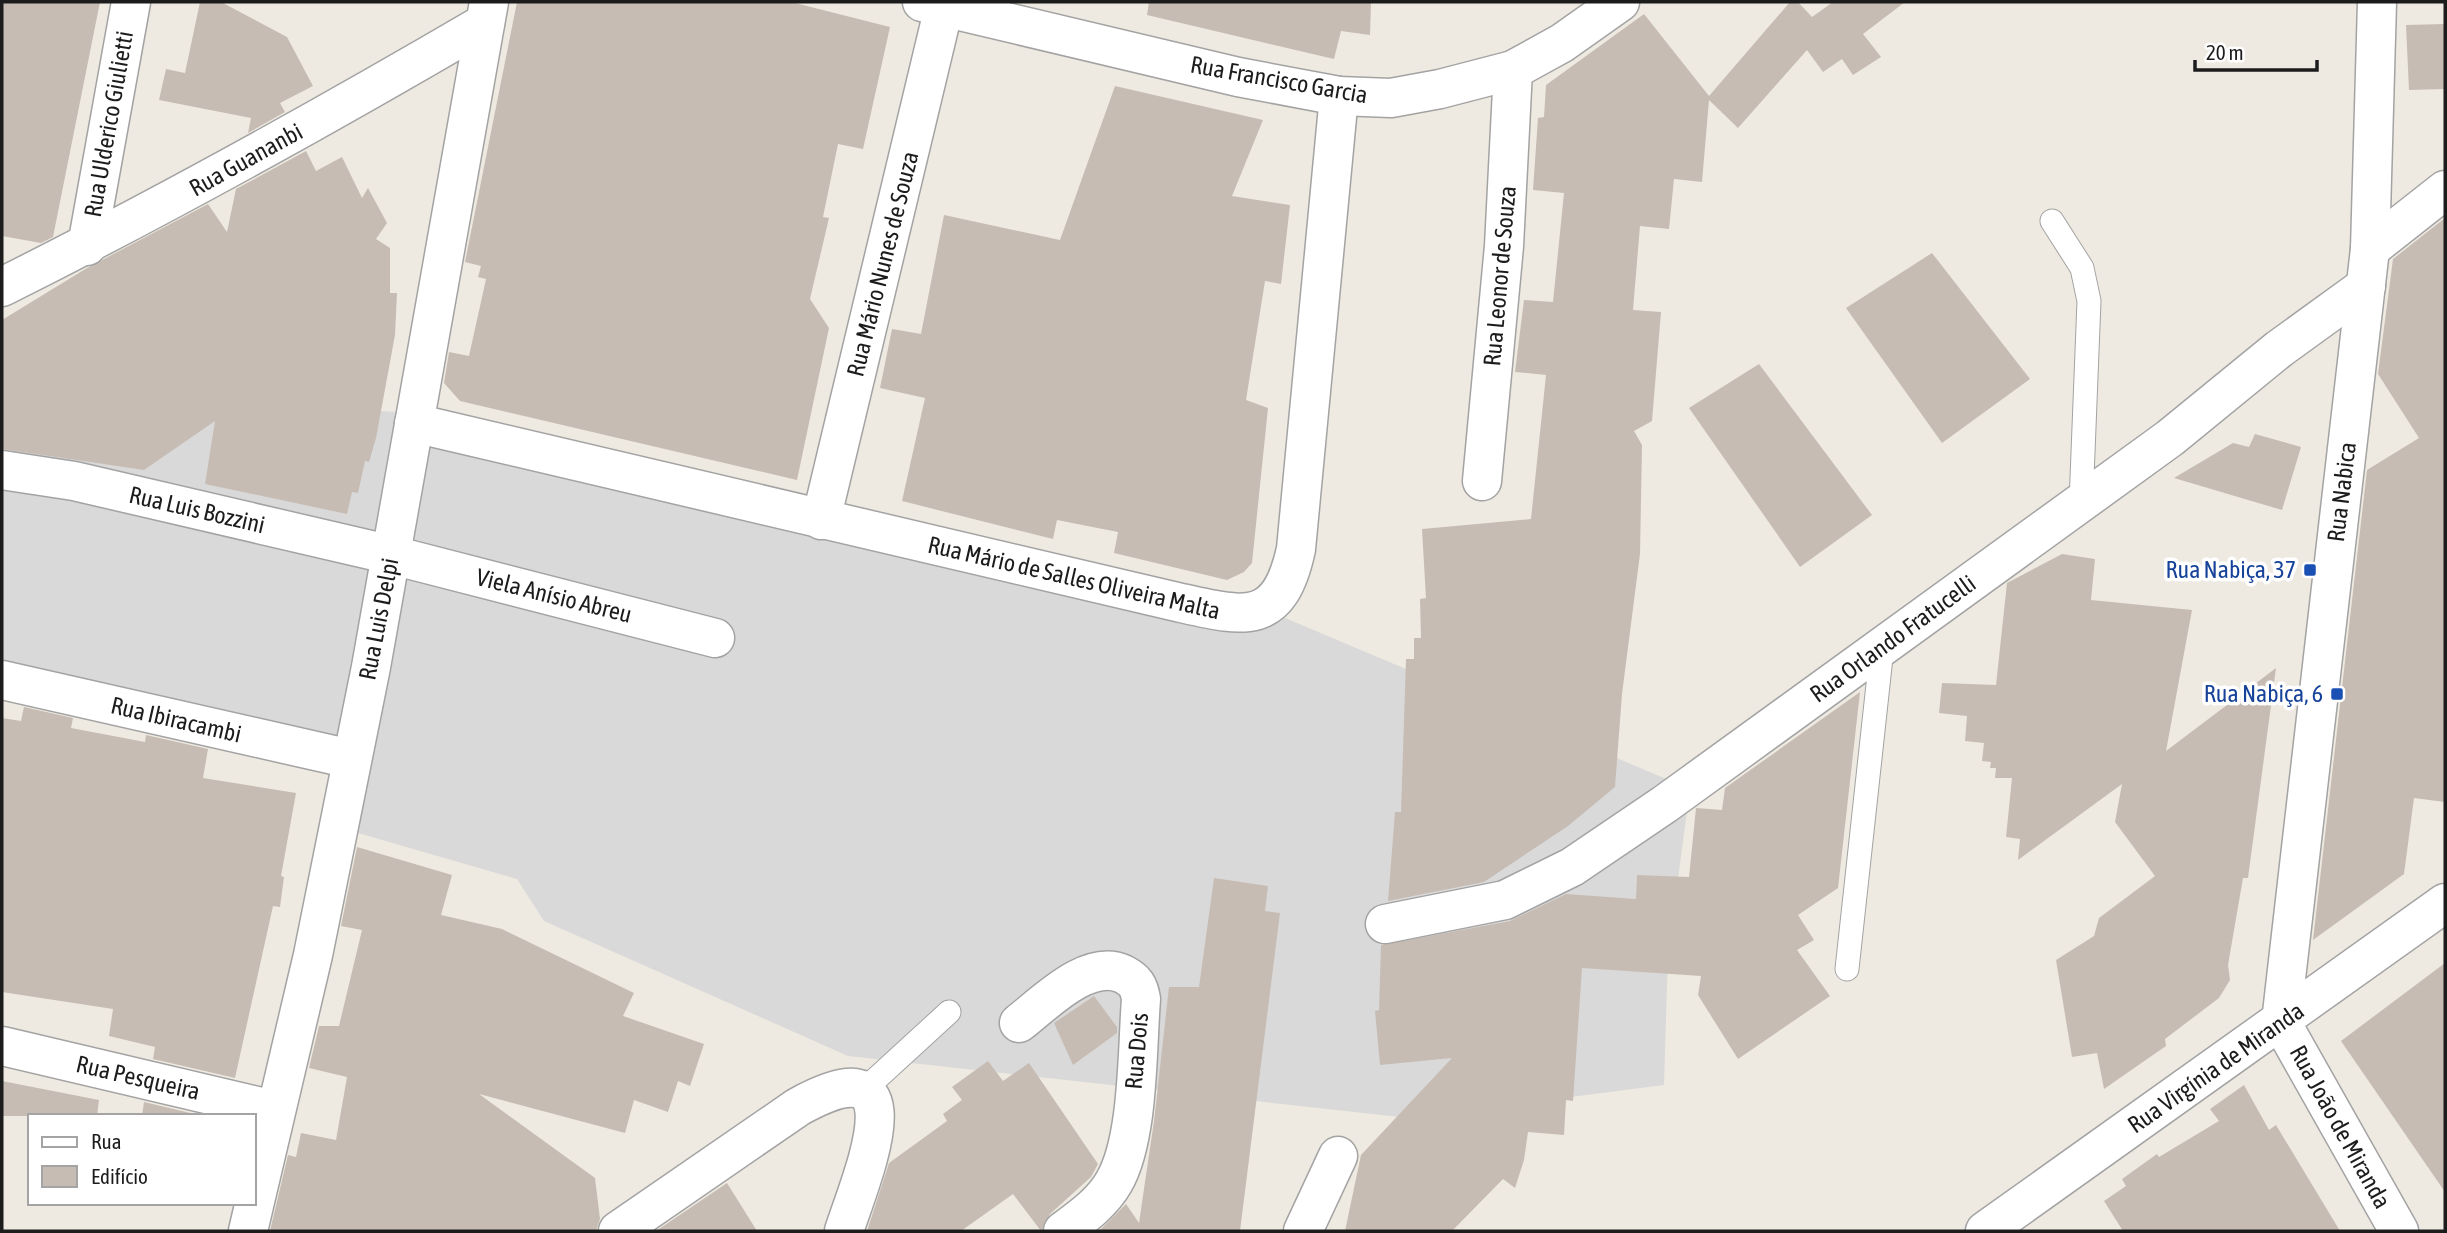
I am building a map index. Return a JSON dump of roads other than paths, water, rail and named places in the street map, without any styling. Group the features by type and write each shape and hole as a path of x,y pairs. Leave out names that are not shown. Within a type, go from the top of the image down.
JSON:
{"street":[{"name":"Rua Ulderico Giulietti","path":"87,246 131,2"},
{"name":"Rua Francisco Garcia","path":"933,4 1238,77 1339,96 1391,98 1440,89 1513,70 1562,43 1620,2"},
{"name":"Rua Nabica","path":"2281,1022 2370,249 2376,2"},
{"name":"Rua Mário Nunes de Souza","path":"821,520 933,4"},
{"name":"Rua Guananbi","path":"2,287 87,246 299,131 487,12"},
{"name":"Rua Luis Delpi","path":"256,1194 313,955 392,555 487,12"},
{"name":"Rua Leonor de Souza","path":"1482,481 1504,246 1513,70"},
{"name":"Rua Mário de Salles Oliveira Malta","path":"414,424 1229,614 1254,611 1269,605 1281,594 1290,579 1296,549 1339,96"},
{"path":"2370,249 2445,190"},
{"name":"Rua Orlando Fratucelli","path":"1385,924 1505,900 1572,867 1882,648 2170,438 2278,349 2366,286"},
{"name":"Rua Luis Bozzini","path":"2,470 75,481 392,555"},
{"name":"Viela Anísio Abreu","path":"392,555 715,638"},
{"name":"Rua Ibiracambi","path":"2,680 351,760"},
{"name":"Rua Virgínia de Miranda","path":"1985,1231 2445,903"},
{"name":"Rua Dois","path":"1019,1023 1056,995 1095,972 1118,972 1135,981 1139,988 1141,999 1130,1129 1122,1164 1101,1200 1063,1231"},
{"name":"Rua João de Miranda","path":"2281,1022 2399,1231"},
{"name":"Rua Pesqueira","path":"2,1046 274,1110"},
{"path":"618,1231 798,1107 835,1089 865,1089 872,1097 875,1123 867,1161 844,1231"},
{"path":"1303,1231 1338,1156"},
{"name":"Rua Luis Delpi","path":"248,1231 254,1205"}],"lane":[{"path":"2052,221 2082,268 2089,301 2081,503"},
{"path":"1847,969 1882,648"},
{"path":"865,1089 949,1012"}],"place":[{"name":"Rua Nabiça, 37","path":"2310,570"},
{"name":"Rua Nabiça, 6","path":"2337,694"}]}
